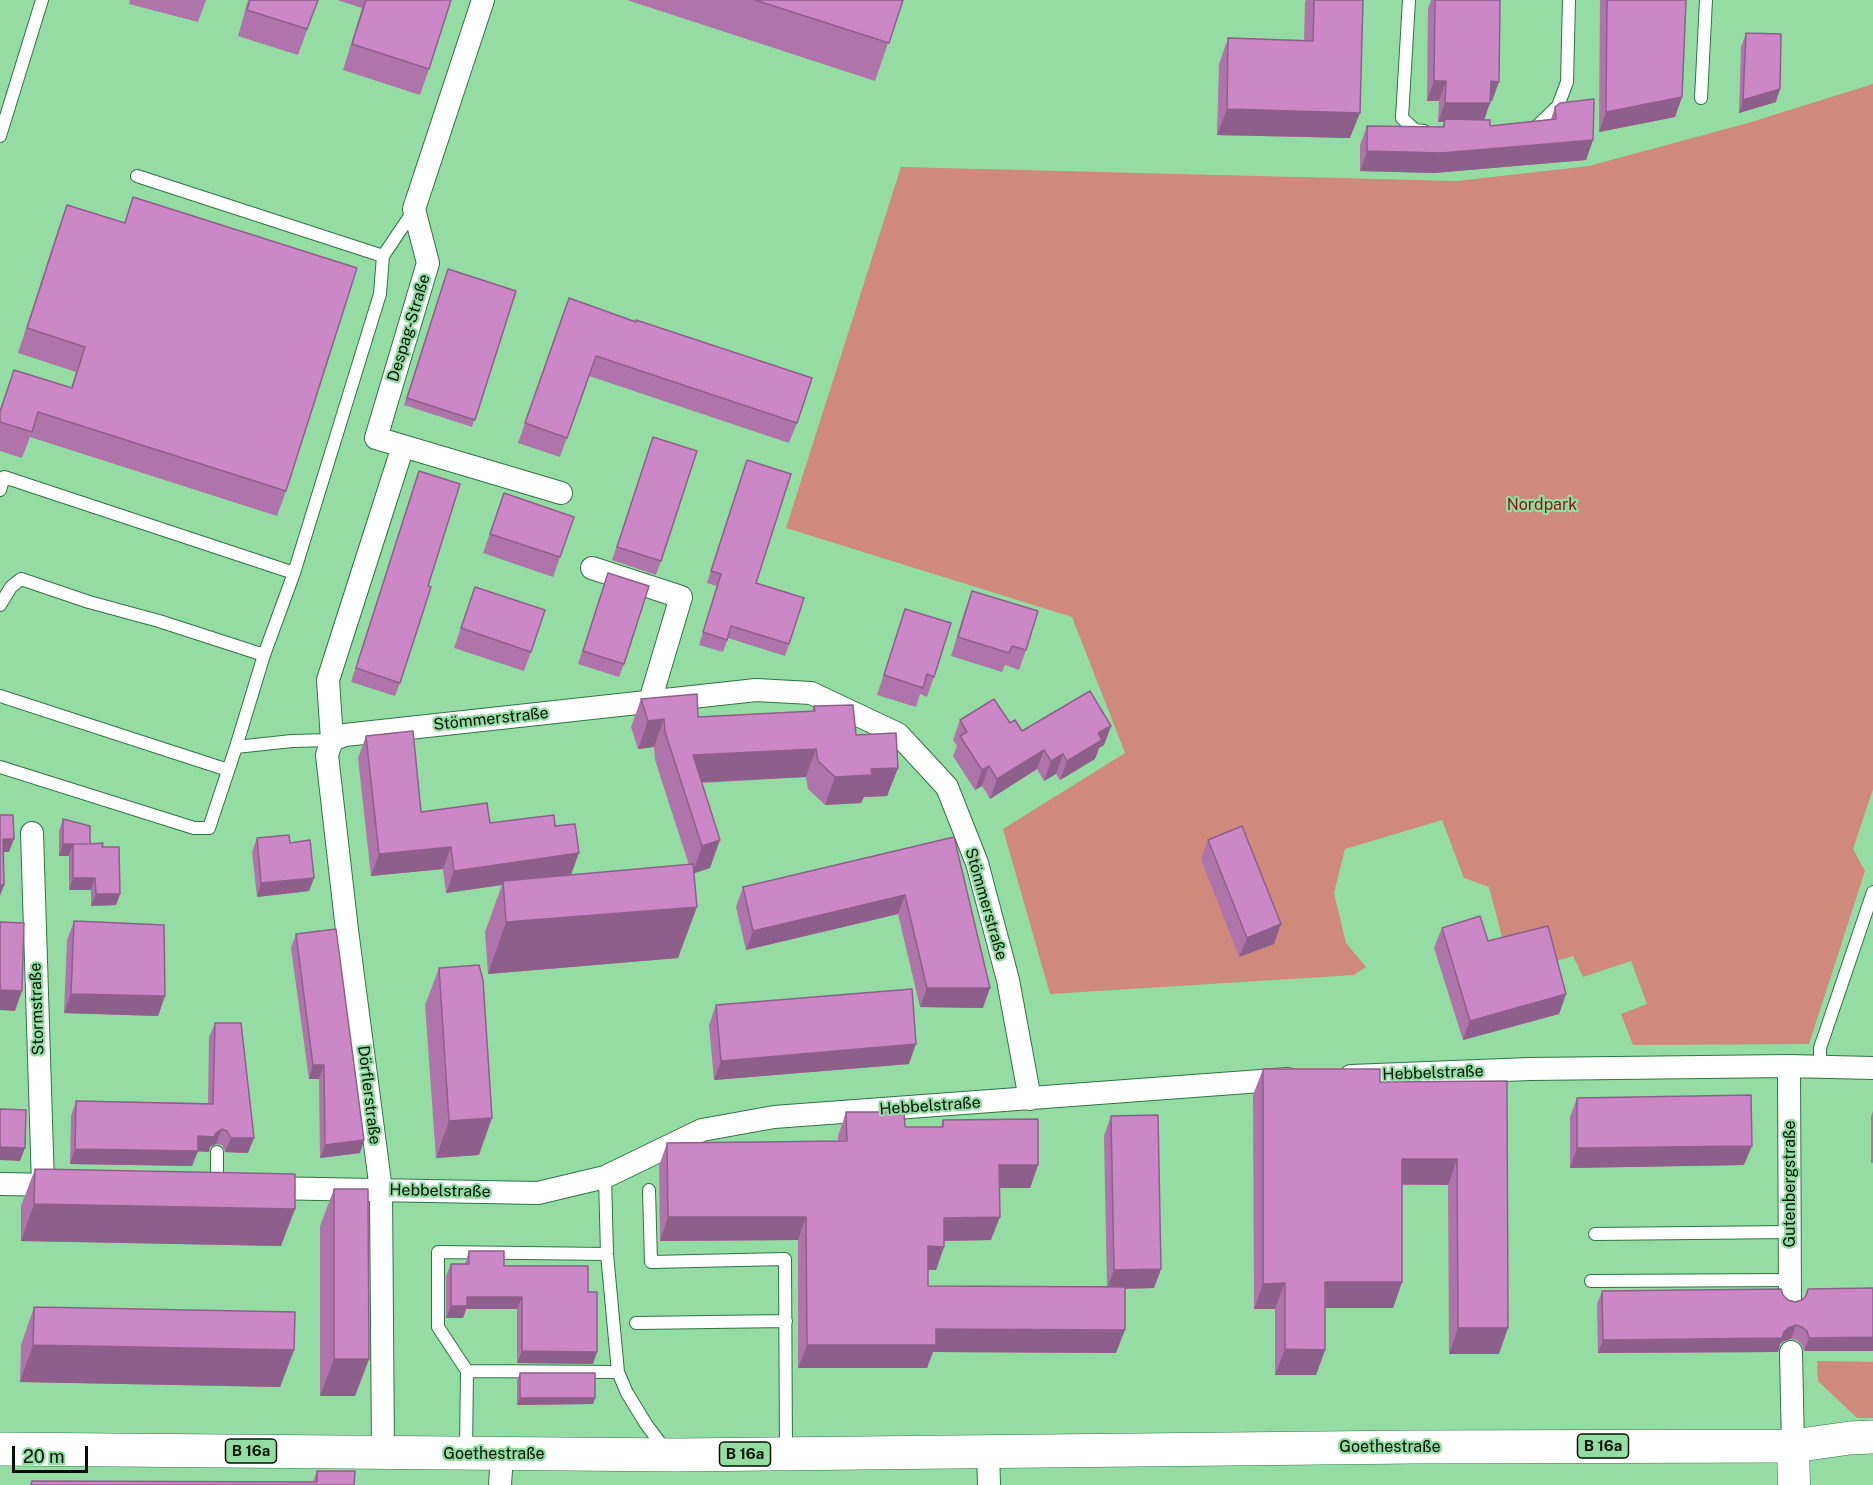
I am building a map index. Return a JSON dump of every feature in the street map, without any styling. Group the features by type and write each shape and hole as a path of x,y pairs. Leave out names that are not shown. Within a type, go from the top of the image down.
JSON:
{"main road":[{"name":"B 16a","path":"1793,1446 1873,1437"},
{"name":"Goethestraße","path":"0,1449 466,1453 501,1469 668,1455 1793,1446"},
{"name":"B 16a","path":"1793,1446 1843,1458 1873,1458"}],"street":[{"path":"414,209 483,0"},
{"name":"Despag-Straße","path":"414,209 428,263 376,438 561,493"},
{"name":"Dörflerstraße","path":"383,1453 381,1190 327,755 332,740 328,680 403,446"},
{"path":"592,568 681,597 651,701"},
{"name":"Stömmerstraße","path":"332,740 345,735 756,690 811,693 898,734 946,787 977,863 1008,980 1030,1099"},
{"name":"Stormstraße","path":"32,833 43,1185"},
{"name":"Hebbelstraße","path":"194,1187 538,1193 605,1177 702,1131 774,1117 1317,1078 1530,1069 1789,1066 1873,1068"},
{"name":"Gutenbergstraße","path":"1789,1066 1790,1291"},
{"path":"0,1184 78,1185"},
{"path":"1791,1352 1794,1485"},
{"path":"988,1451 989,1485"}],"lane":[{"path":"0,136 42,0"},
{"path":"1409,0 1402,118 1414,130 1436,131"},
{"path":"1520,130 1536,127 1558,106 1567,82 1569,0"},
{"path":"1701,98 1706,0"},
{"path":"137,176 383,256"},
{"path":"0,767 194,828 209,828 264,655 294,573 380,294 383,256 414,209"},
{"path":"0,490 4,477 294,573"},
{"path":"0,605 11,587 21,579 264,655"},
{"path":"0,696 228,771"},
{"path":"236,747 292,741 332,740"},
{"path":"1820,1067 1820,1048 1873,892"},
{"path":"217,1152 217,1187"},
{"path":"605,1177 607,1254 618,1372 641,1417 668,1455"},
{"path":"650,1190 651,1262 785,1259 786,1454"},
{"path":"1595,1234 1790,1232"},
{"path":"466,1453 467,1371 438,1327 438,1252 607,1254"},
{"path":"1591,1281 1790,1291"},
{"path":"636,1323 786,1321"},
{"path":"467,1371 618,1372"}],"green space":[{"name":"Nordpark","path":"1873,84 1873,789 1853,849 1865,871 1809,1044 1633,1045 1621,1014 1647,1004 1631,961 1583,977 1573,956 1546,964 1503,941 1489,887 1464,878 1442,820 1345,849 1334,893 1346,943 1366,967 1354,975 1050,994 1003,829 1125,753 1072,617 786,528 901,167 1457,181 1589,166 1748,123"},
{"path":"1817,1361 1873,1362 1873,1418 1857,1418 1818,1381"}],"building":[{"path":"250,0 318,0 307,29 247,10"},
{"path":"366,0 451,0 429,69 352,44"},
{"path":"755,0 903,0 889,43"},
{"path":"1314,0 1363,0 1360,113 1227,109 1228,38 1313,41"},
{"path":"1435,0 1500,0 1499,82 1491,81 1490,103 1445,103 1446,81 1434,81"},
{"path":"1607,0 1686,0 1682,97 1606,112"},
{"path":"1746,33 1781,34 1780,89 1743,100"},
{"path":"1594,99 1593,140 1441,153 1367,151 1367,126 1444,127 1445,119 1490,120 1490,126 1556,119 1555,107 1560,103"},
{"path":"133,197 357,268 286,491 38,412 32,432 0,422 0,412 14,370 72,388 85,347 27,328 67,205 125,223"},
{"path":"448,269 516,291 475,420 407,398"},
{"path":"569,298 636,322 636,320 812,378 797,423 596,356 567,438 525,423"},
{"path":"653,437 697,451 661,561 617,547"},
{"path":"747,460 791,474 756,583 804,598 789,644 731,626 727,640 703,632 721,574 711,571"},
{"path":"419,471 460,484 428,586 431,587 400,683 356,668"},
{"path":"504,493 574,517 560,557 490,534"},
{"path":"608,573 649,586 624,664 583,651"},
{"path":"475,587 545,610 531,652 461,628"},
{"path":"972,591 1038,611 1026,650 1012,646 1009,653 958,637"},
{"path":"905,609 951,623 934,677 927,674 923,688 884,675"},
{"path":"1090,691 1111,726 1098,733 1102,740 1067,761 1063,754 1051,761 1044,750 997,779 989,766 982,770 960,736 967,732 960,720 994,699 1010,723 1015,720 1022,731"},
{"path":"697,694 698,717 815,711 814,706 853,705 856,735 896,733 898,768 871,769 872,775 835,777 818,761 816,749 693,755 720,840 702,846 665,732 664,719 648,721 641,699"},
{"path":"413,731 421,812 487,803 490,823 554,815 555,826 575,824 579,853 454,871 451,847 379,854 366,736"},
{"path":"0,815 13,815 14,839 3,839 4,885 0,885"},
{"path":"63,819 90,826 90,844 103,843 102,847 119,847 120,894 96,894 95,878 73,878 73,844 63,844"},
{"path":"1242,826 1281,924 1247,938 1208,840"},
{"path":"289,835 290,843 310,840 314,878 261,883 257,838"},
{"path":"954,837 990,988 927,988 905,895 753,931 743,887"},
{"path":"693,864 697,907 506,922 503,881"},
{"path":"1480,916 1488,941 1548,926 1566,994 1470,1021 1442,928"},
{"path":"74,921 164,925 165,996 71,994"},
{"path":"0,922 24,923 22,991 0,990"},
{"path":"336,929 364,1140 325,1145 324,1065 313,1065 296,934"},
{"path":"479,965 483,980 492,1118 449,1121 439,968"},
{"path":"912,989 916,1044 721,1061 716,1005"},
{"path":"215,1023 241,1023 254,1138 231,1138 227,1131 222,1129 214,1137 198,1136 198,1151 75,1149 76,1101 213,1104"},
{"path":"1263,1069 1380,1069 1380,1082 1507,1081 1508,1328 1458,1328 1457,1159 1402,1159 1402,1282 1325,1282 1325,1350 1285,1349 1285,1283 1263,1284"},
{"path":"1751,1095 1752,1146 1577,1148 1577,1098"},
{"path":"0,1109 26,1110 25,1148 0,1147"},
{"path":"846,1112 904,1112 905,1127 943,1127 943,1120 1038,1119 1038,1165 999,1165 1000,1217 944,1218 944,1247 928,1246 928,1286 1125,1287 1125,1330 936,1329 936,1345 807,1345 806,1217 668,1217 667,1143 847,1141"},
{"path":"1158,1115 1161,1269 1114,1270 1111,1116"},
{"path":"35,1169 295,1174 295,1209 34,1204"},
{"path":"334,1189 368,1189 369,1359 334,1359"},
{"path":"469,1251 504,1251 504,1266 588,1266 588,1292 597,1292 597,1352 522,1351 522,1297 467,1297 467,1306 451,1306 451,1264 469,1264"},
{"path":"1873,1288 1873,1337 1809,1338 1807,1331 1796,1325 1788,1328 1782,1338 1603,1340 1602,1291 1781,1289 1788,1300 1795,1302 1806,1296 1808,1289"},
{"path":"34,1307 295,1312 294,1350 33,1345"},
{"path":"520,1373 595,1373 595,1398 520,1398"},
{"path":"317,1471 355,1471 354,1485 31,1485 32,1481 317,1482"}]}
